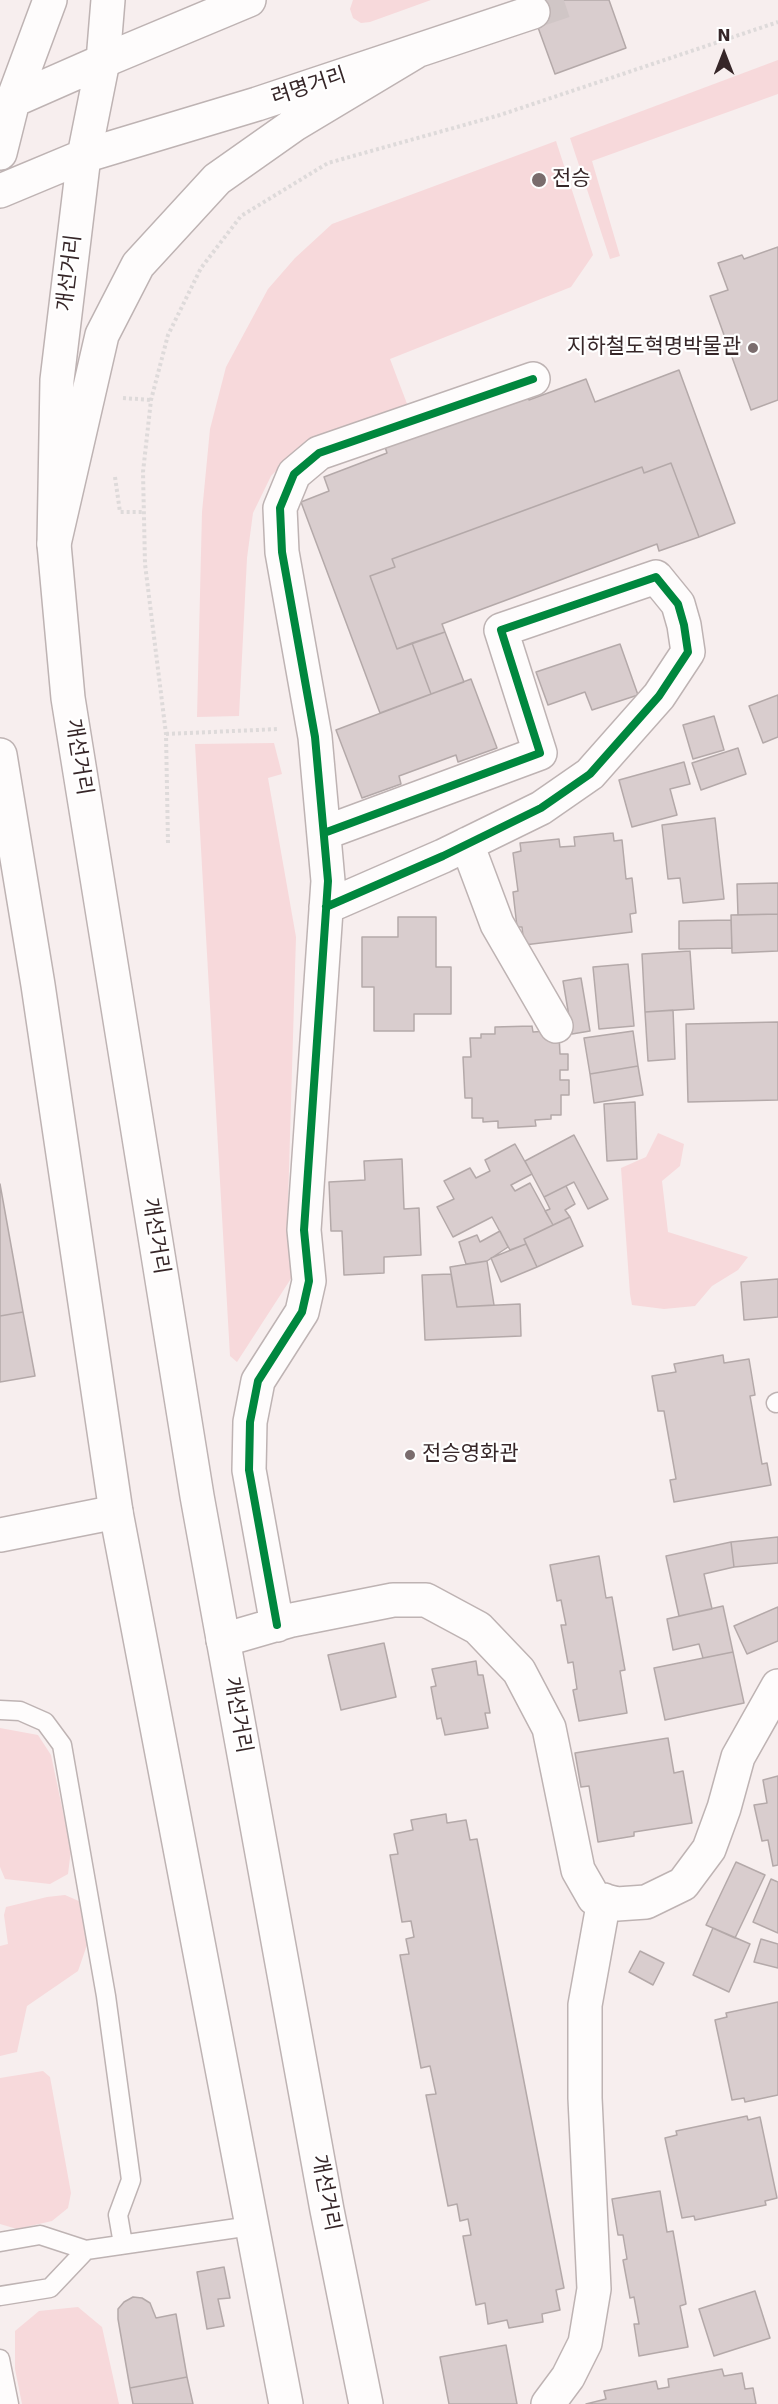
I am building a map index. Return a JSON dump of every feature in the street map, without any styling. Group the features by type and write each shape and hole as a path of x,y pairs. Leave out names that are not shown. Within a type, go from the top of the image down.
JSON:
{"main road":[{"path":"0,153 5,93 50,0"},
{"name":"개선거리","path":"108,0 103,61 84,156 57,380 54,544 68,698 223,1640 327,2210 366,2404"},
{"path":"5,93 103,61 249,0"},
{"name":"려명거리","path":"0,191 84,156 257,104 533,12"},
{"path":"54,544 102,335 138,265 218,179 295,124 415,52"},
{"path":"277,1624 249,1470 250,1422 258,1381 302,1312 309,1281 304,1230 328,880 315,737 282,552 280,508 294,474 319,453 533,379"},
{"path":"324,833 540,753 501,630 656,577 678,604 688,651 660,696 590,774 541,808 326,907"},
{"path":"0,755 38,985 116,1512 286,2404"},
{"path":"467,844 497,924 556,1026"},
{"path":"0,1535 116,1512"},
{"path":"223,1640 277,1624 393,1600 426,1600 478,1628 519,1671 549,1728 578,1870 594,1898 617,1904 646,1902 683,1884 709,1850 724,1808 738,1757 778,1686"},
{"path":"548,2404 568,2377 585,2343 594,2289 585,2098 585,2005 604,1900"}],"lane":[{"path":"0,1710 20,1711 45,1722 62,1745 106,1996 131,2180 118,2215 123,2244"},
{"path":"0,2242 40,2235 86,2250 251,2226"},
{"path":"0,2296 50,2288 86,2250"},
{"path":"0,2359 9,2404"}],"path":[{"path":"168,843 166,734 145,564 142,472 151,400 168,334 201,268 241,216 328,163 501,115 778,22"},
{"path":"118,398 151,400"},
{"path":"115,477 120,512 143,512"},
{"path":"166,734 286,729"}],"shaded area":[{"path":"353,0 431,0 370,22 361,23 353,18 350,9"},
{"path":"778,60 778,94 592,161 620,256 610,259 570,138"},
{"path":"556,141 593,255 571,287 390,359 409,409 291,456 271,476 253,513 247,558 239,716 197,717 202,512 210,429 226,367 268,289 295,258 332,224"},
{"path":"274,743 282,774 268,778 296,937 287,1236 292,1277 237,1362 230,1356 195,744"},
{"path":"658,1133 684,1144 680,1166 662,1181 668,1232 748,1257 738,1270 712,1286 695,1306 664,1309 632,1305 621,1168 646,1157"},
{"path":"0,1728 38,1735 51,1755 71,1850 68,1874 50,1884 5,1879 0,1867"},
{"path":"65,1895 81,1902 87,1945 78,1971 27,2006 17,2052 0,2056 0,1946 8,1944 4,1915 6,1907"},
{"path":"43,2071 50,2077 71,2193 68,2208 52,2221 17,2229 0,2224 0,2078"},
{"path":"78,2307 102,2327 119,2404 22,2404 15,2369 15,2331 39,2311"}],"building":[{"path":"528,0 609,0 626,48 555,74"},
{"name":"지하철도혁명박물관","path":"778,247 778,400 751,410 710,296 728,290 718,263 742,255 744,259"},
{"path":"679,370 735,523 699,537 671,463 644,473 642,467 392,559 395,567 370,576 397,649 412,643 431,694 380,713 301,502 329,491 324,477 387,453 384,444 525,392 529,400 586,379 595,402"},
{"path":"671,463 699,537 659,551 657,544 442,624 445,632 397,649 370,576 395,567 392,559 642,467 644,473"},
{"path":"445,632 464,682 431,694 412,643"},
{"path":"620,644 638,695 592,710 585,692 548,705 536,672"},
{"path":"471,679 497,748 458,762 456,755 399,776 401,784 362,798 336,730"},
{"path":"778,695 778,737 763,743 749,706"},
{"path":"714,716 724,750 693,759 683,725"},
{"path":"738,748 746,774 701,790 692,763"},
{"path":"684,762 690,784 670,789 677,815 632,827 619,780"},
{"path":"715,818 724,899 683,903 680,878 668,879 662,825"},
{"path":"613,833 614,841 622,840 626,879 632,878 636,913 630,914 632,932 524,945 522,927 517,927 513,892 518,891 513,853 521,851 520,843 559,839 560,847 575,846 574,837"},
{"path":"778,883 778,914 738,915 737,884"},
{"path":"778,914 778,951 732,953 731,915"},
{"path":"398,917 436,917 436,967 451,967 451,1014 414,1014 414,1031 374,1031 374,987 362,987 362,937 398,937"},
{"path":"731,920 732,948 679,949 679,921"},
{"path":"690,951 694,1009 645,1012 642,954"},
{"path":"628,964 634,1026 599,1029 593,967"},
{"path":"581,978 590,1031 572,1034 563,981"},
{"path":"673,1010 675,1059 648,1061 645,1012"},
{"path":"778,1022 778,1100 688,1102 686,1024"},
{"path":"532,1026 533,1032 548,1031 559,1035 560,1054 568,1054 568,1070 560,1070 560,1080 569,1080 569,1095 561,1095 561,1115 551,1115 551,1119 535,1120 536,1126 498,1128 498,1121 483,1122 483,1118 472,1118 472,1098 465,1098 463,1057 471,1057 470,1038 481,1038 481,1034 495,1034 495,1027"},
{"path":"633,1031 638,1066 590,1074 584,1038"},
{"path":"638,1066 643,1095 594,1103 590,1074"},
{"path":"635,1102 637,1159 607,1161 604,1104"},
{"path":"574,1135 608,1199 588,1209 574,1182 544,1197 525,1161"},
{"path":"515,1144 532,1174 511,1185 515,1191 530,1183 553,1225 524,1239 526,1244 510,1250 492,1217 453,1237 437,1207 454,1199 444,1181 470,1168 476,1178 490,1171 485,1160"},
{"path":"402,1159 404,1209 419,1208 421,1255 384,1257 384,1273 344,1275 342,1231 331,1231 329,1182 365,1180 364,1161"},
{"path":"0,1184 23,1312 0,1316"},
{"path":"566,1186 575,1204 565,1210 570,1217 553,1225 545,1211 550,1209 544,1197"},
{"path":"570,1217 583,1246 537,1267 524,1239"},
{"path":"500,1231 508,1247 487,1261 466,1264 459,1242 477,1235 480,1242"},
{"path":"526,1244 537,1267 501,1282 491,1258"},
{"path":"487,1261 494,1305 457,1307 450,1267"},
{"path":"451,1274 457,1307 520,1304 521,1336 425,1340 422,1275"},
{"path":"778,1279 778,1317 744,1320 741,1282"},
{"path":"23,1312 35,1376 0,1382 0,1316"},
{"path":"723,1355 724,1363 749,1359 755,1395 750,1396 762,1464 767,1463 771,1485 674,1502 670,1480 676,1479 664,1411 658,1411 652,1376 676,1372 674,1364"},
{"path":"778,1537 778,1563 734,1567 731,1542"},
{"path":"731,1542 734,1567 704,1574 712,1609 679,1616 666,1556"},
{"path":"599,1556 606,1598 612,1597 625,1670 620,1671 627,1713 579,1721 573,1690 577,1689 573,1662 568,1663 561,1625 566,1625 561,1600 557,1601 550,1565"},
{"path":"723,1606 733,1652 703,1658 699,1644 673,1650 667,1619"},
{"path":"778,1607 778,1641 747,1654 734,1626"},
{"path":"384,1643 396,1697 341,1710 328,1655"},
{"path":"733,1652 744,1703 665,1720 654,1668"},
{"path":"476,1661 478,1675 483,1675 490,1713 485,1713 488,1728 445,1735 441,1718 437,1719 431,1687 436,1686 432,1669"},
{"path":"668,1738 674,1773 683,1771 692,1823 634,1832 634,1836 598,1842 589,1786 581,1787 575,1753"},
{"path":"778,1776 778,1865 773,1866 768,1840 762,1841 754,1805 767,1803 763,1780"},
{"path":"446,1814 447,1823 466,1820 470,1840 477,1839 564,2288 556,2290 560,2310 542,2314 543,2322 509,2328 507,2320 488,2324 485,2303 476,2305 463,2236 471,2235 468,2219 460,2221 457,2204 448,2206 426,2095 436,2094 430,2066 421,2068 400,1955 409,1954 406,1939 414,1937 411,1921 402,1922 390,1855 398,1854 394,1834 413,1830 411,1820"},
{"path":"736,1862 765,1875 735,1938 706,1925"},
{"path":"771,1879 778,1882 778,1933 753,1922"},
{"path":"713,1928 750,1944 729,1992 693,1975"},
{"path":"761,1939 778,1944 778,1968 754,1962"},
{"path":"640,1951 664,1963 653,1985 629,1972"},
{"path":"778,2002 778,2095 745,2102 744,2098 732,2100 715,2020 727,2017 726,2013"},
{"path":"747,2116 748,2120 760,2117 777,2198 765,2201 766,2205 695,2220 694,2216 682,2218 665,2138 677,2135 676,2131"},
{"path":"660,2191 667,2232 673,2231 686,2304 680,2306 688,2347 639,2356 634,2324 639,2324 634,2297 630,2298 623,2260 627,2259 623,2235 618,2235 612,2199"},
{"path":"224,2267 230,2298 218,2299 224,2326 207,2329 197,2272"},
{"path":"755,2291 770,2338 714,2356 699,2309"},
{"path":"133,2297 142,2298 150,2303 156,2318 176,2314 187,2377 130,2388 118,2309"},
{"path":"506,2345 517,2404 449,2404 440,2357"},
{"path":"722,2369 724,2376 742,2373 745,2389 753,2388 756,2404 586,2404 606,2399 604,2391 656,2381 658,2389 669,2387 668,2379"},
{"path":"187,2377 193,2404 133,2404 130,2388"}],"tunnel":[{"path":"533,12 568,0"}],"cycle path":[{"path":"277,1625 249,1470 250,1422 258,1381 302,1312 309,1281 304,1230 328,881 315,737 282,552 280,508 294,474 319,453 533,379"},
{"path":"324,833 540,753 501,630 656,577 678,604 688,652 659,696 590,774 541,808 443,856 326,907"}],"place":[{"name":"전승","path":"539,180"},
{"name":"지하철도혁명박물관","path":"753,348"},
{"name":"전승영화관","path":"410,1455"}]}
